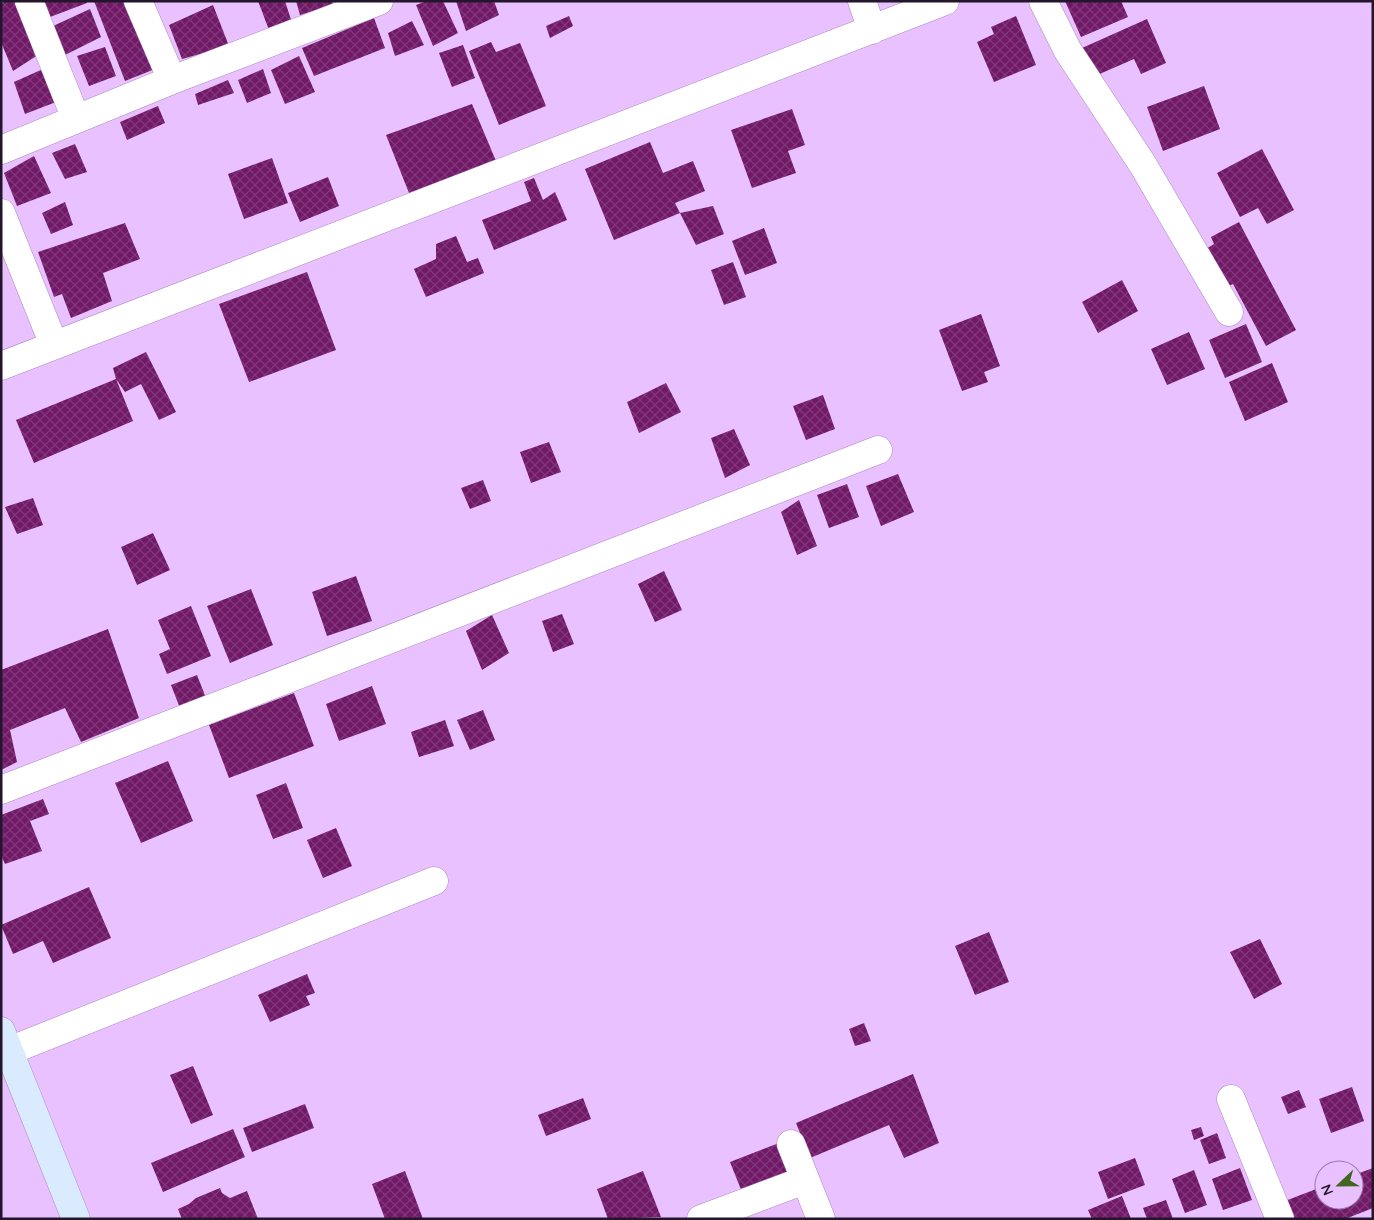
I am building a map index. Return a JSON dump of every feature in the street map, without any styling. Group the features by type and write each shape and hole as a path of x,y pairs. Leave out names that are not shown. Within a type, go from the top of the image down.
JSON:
{"main road":[{"path":"5,1041 76,1219"}],"street":[{"path":"29,1 76,119"},
{"path":"138,1 172,80"},
{"path":"862,1 872,30"},
{"path":"1,366 945,1"},
{"path":"1043,1 1068,51 1143,165 1229,312"},
{"path":"1,150 367,3"},
{"path":"1,214 54,345"},
{"path":"1,790 878,450"},
{"path":"5,1041 434,881"},
{"path":"1231,1099 1280,1219"},
{"path":"791,1144 821,1219"},
{"path":"702,1219 805,1180"}],"building":[{"path":"6,1 17,1 38,55 13,71 1,42 1,4"},
{"path":"44,1 86,1 87,3 50,17"},
{"path":"94,1 128,1 155,69 125,81"},
{"path":"258,1 285,1 293,26 269,30"},
{"path":"296,1 332,1 333,5 300,15"},
{"path":"427,1 443,1 458,33 433,46 416,5"},
{"path":"456,1 494,1 499,15 466,31"},
{"path":"1065,1 1121,1 1128,17 1081,37"},
{"path":"213,5 229,46 182,59 169,25"},
{"path":"90,9 101,37 63,56 51,27"},
{"path":"569,16 573,26 550,38 546,26"},
{"path":"1016,16 1036,65 994,82 977,42 994,34 991,27"},
{"path":"374,18 385,48 314,76 302,48"},
{"path":"1147,19 1166,63 1141,74 1134,59 1095,76 1082,48"},
{"path":"412,21 424,45 395,56 388,33"},
{"path":"491,42 496,52 520,43 546,106 499,125 469,51"},
{"path":"463,45 475,78 452,87 439,53"},
{"path":"105,47 116,76 89,86 77,56"},
{"path":"299,56 315,92 285,104 271,70"},
{"path":"43,69 56,102 25,114 14,82"},
{"path":"263,69 271,93 247,103 238,80"},
{"path":"228,80 234,93 198,105 195,94"},
{"path":"1204,86 1220,129 1163,151 1147,107"},
{"path":"472,104 496,161 409,193 386,135"},
{"path":"158,106 165,123 127,140 120,122"},
{"path":"792,109 805,145 788,151 796,173 752,188 731,130"},
{"path":"650,142 663,173 693,161 705,191 675,203 680,213 614,240 585,169"},
{"path":"75,144 87,172 65,179 52,153"},
{"path":"1262,149 1294,210 1267,224 1258,208 1240,217 1217,173"},
{"path":"34,156 51,193 17,206 4,173"},
{"path":"272,158 288,203 244,219 228,174"},
{"path":"328,177 339,206 300,222 288,193"},
{"path":"534,178 543,200 555,192 567,220 494,250 482,220 531,201 524,182"},
{"path":"65,202 73,225 51,234 42,213"},
{"path":"713,206 724,234 696,245 680,213"},
{"path":"1239,222 1296,330 1266,346 1233,284 1226,287 1206,249 1214,244 1211,237"},
{"path":"125,223 140,259 103,273 112,301 71,318 62,294 54,297 38,252"},
{"path":"764,228 777,263 745,275 732,241"},
{"path":"456,236 467,262 478,258 484,273 426,297 414,269 436,259 436,244"},
{"path":"733,262 746,297 724,305 711,270"},
{"path":"307,272 336,350 249,382 219,304"},
{"path":"1122,280 1138,311 1098,333 1082,302"},
{"path":"981,314 1000,366 984,372 988,382 962,391 939,330"},
{"path":"1246,324 1262,362 1225,378 1209,340"},
{"path":"1189,332 1205,369 1167,385 1151,349"},
{"path":"146,352 176,412 159,420 141,384 125,392 116,379 113,368"},
{"path":"1272,363 1288,402 1245,421 1229,382"},
{"path":"116,379 133,421 34,463 16,420"},
{"path":"666,383 681,412 639,433 627,402"},
{"path":"823,395 835,429 806,440 793,406"},
{"path":"734,429 750,465 725,478 711,438"},
{"path":"549,442 561,472 531,483 520,452"},
{"path":"898,474 914,512 881,526 866,486"},
{"path":"483,480 491,501 470,509 461,488"},
{"path":"847,484 859,517 829,528 817,495"},
{"path":"33,498 43,525 17,534 5,507"},
{"path":"799,500 817,546 797,555 781,512"},
{"path":"153,533 170,570 137,585 121,547"},
{"path":"664,571 682,610 655,622 638,584"},
{"path":"356,576 372,621 327,636 312,592"},
{"path":"251,589 273,645 230,663 207,606"},
{"path":"191,606 211,656 167,674 159,654 170,649 158,620"},
{"path":"562,614 574,644 553,652 542,621"},
{"path":"492,615 509,653 482,670 466,631"},
{"path":"108,629 139,718 81,742 65,708 10,730 17,762 1,770 1,670"},
{"path":"197,675 206,698 180,708 171,685"},
{"path":"372,686 386,724 339,741 326,704"},
{"path":"294,693 314,746 229,778 209,725"},
{"path":"483,710 495,740 470,750 457,720"},
{"path":"445,720 454,746 419,757 411,732"},
{"path":"168,761 193,821 141,843 115,783"},
{"path":"286,783 303,828 273,839 256,795"},
{"path":"43,799 49,814 30,821 42,851 5,864 1,855 1,815"},
{"path":"336,828 352,866 323,878 307,840"},
{"path":"89,887 111,938 53,963 43,941 13,954 1,925"},
{"path":"989,932 1009,982 975,995 955,946"},
{"path":"1260,939 1282,984 1254,999 1230,952"},
{"path":"307,974 315,993 306,996 310,1005 270,1022 258,995"},
{"path":"864,1023 871,1041 855,1046 849,1029"},
{"path":"193,1066 213,1115 191,1124 170,1075"},
{"path":"913,1074 939,1143 904,1158 889,1125 810,1158 796,1123"},
{"path":"1352,1087 1364,1121 1331,1133 1319,1099"},
{"path":"1299,1090 1306,1107 1288,1114 1281,1097"},
{"path":"583,1098 591,1119 546,1136 538,1115"},
{"path":"305,1104 314,1128 252,1152 243,1128"},
{"path":"1201,1127 1204,1136 1194,1140 1191,1130"},
{"path":"233,1129 245,1157 163,1192 151,1163"},
{"path":"1217,1133 1226,1158 1209,1164 1200,1140"},
{"path":"779,1143 790,1173 742,1192 730,1162"},
{"path":"1135,1158 1145,1185 1108,1199 1098,1172"},
{"path":"1240,1168 1252,1200 1223,1210 1212,1179"},
{"path":"1373,1168 1373,1208 1345,1219 1292,1219 1285,1201 1314,1190 1314,1210 1364,1210 1364,1171"},
{"path":"1194,1170 1207,1205 1185,1213 1172,1179"},
{"path":"405,1171 423,1219 385,1219 372,1184"},
{"path":"643,1171 661,1217 608,1219 597,1189"},
{"path":"220,1188 222,1193 230,1198 247,1191 258,1219 182,1219 178,1209 196,1198"},
{"path":"1122,1196 1131,1219 1092,1219 1088,1210"},
{"path":"1166,1200 1173,1219 1147,1219 1143,1208"}]}
